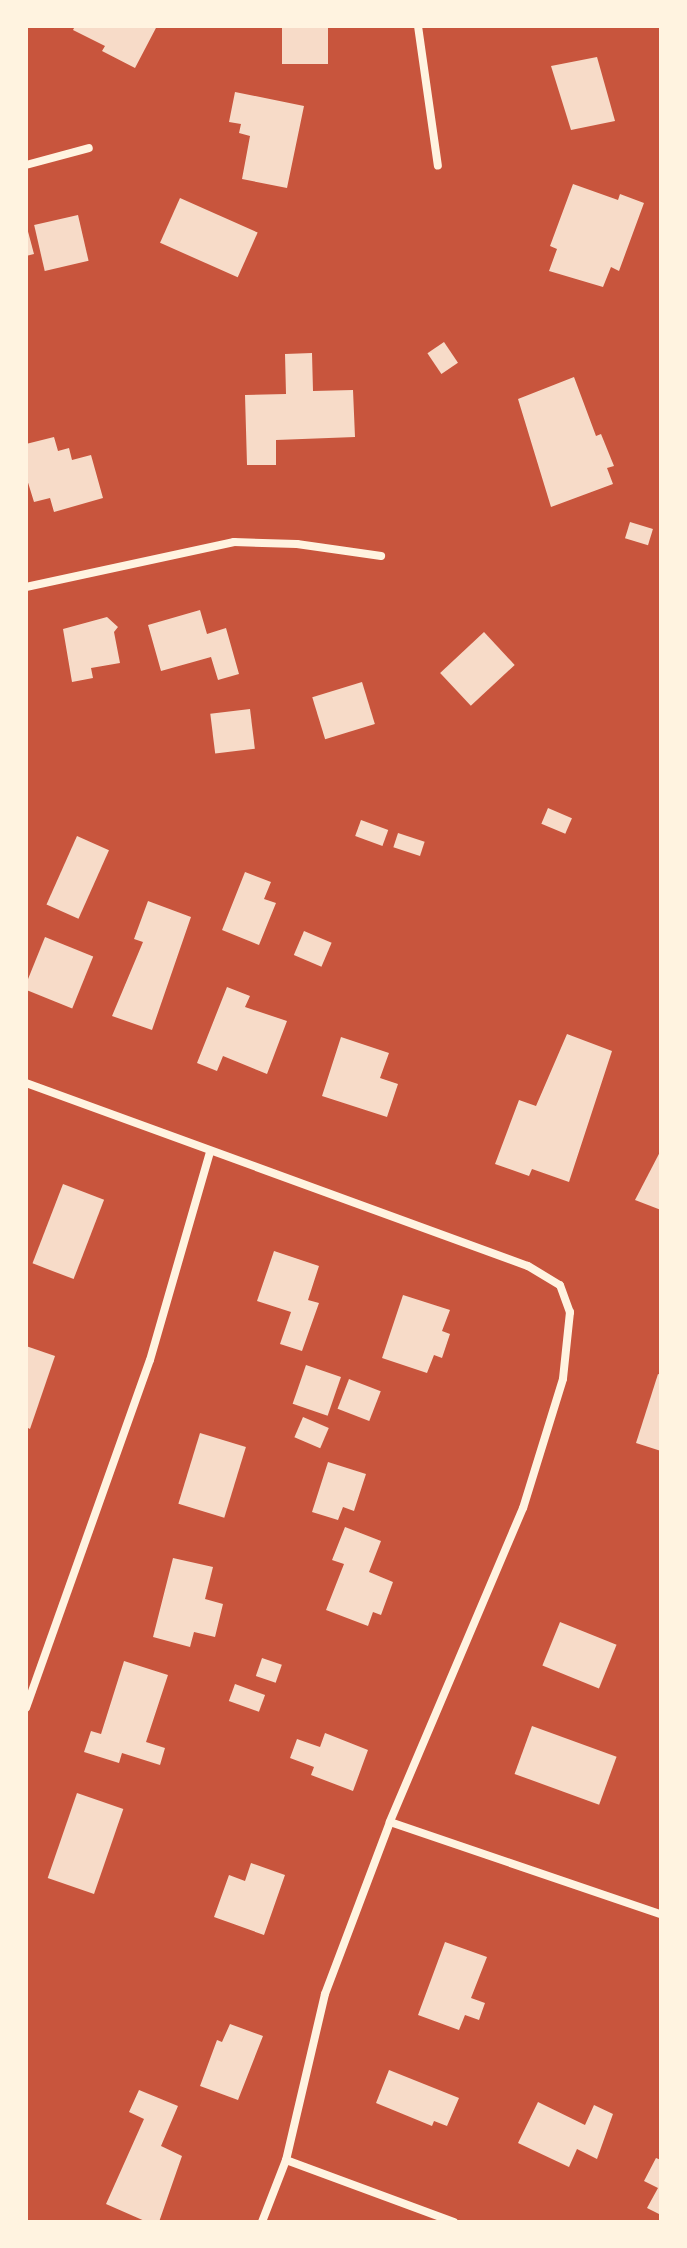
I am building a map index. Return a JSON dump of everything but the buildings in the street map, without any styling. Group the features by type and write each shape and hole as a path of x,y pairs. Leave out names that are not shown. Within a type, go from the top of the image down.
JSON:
{"street":[{"path":"418,26 438,166"},
{"path":"26,165 89,148"},
{"path":"26,587 234,542 297,544 381,556"},
{"path":"26,1083 210,1152 447,1232 528,1266 560,1285 570,1312 563,1379 523,1508 390,1822 325,1994 286,2160 262,2222"},
{"path":"26,1708 150,1360 210,1152"},
{"path":"390,1822 661,1914"},
{"path":"286,2160 454,2222"}]}
